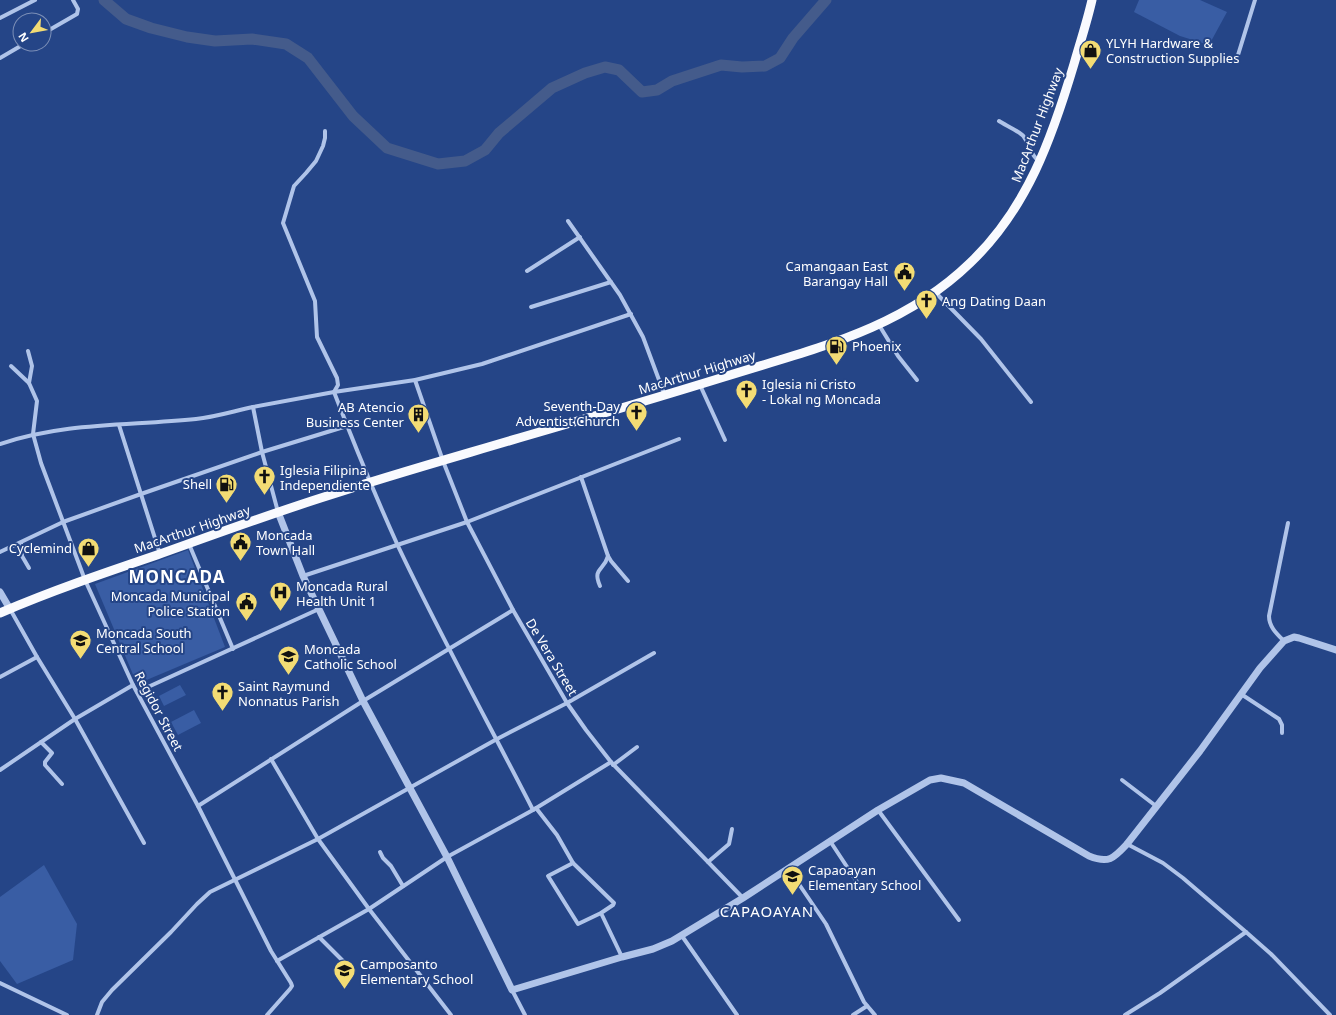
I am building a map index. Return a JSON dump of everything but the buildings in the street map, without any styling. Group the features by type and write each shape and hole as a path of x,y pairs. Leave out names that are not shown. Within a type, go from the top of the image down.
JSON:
{"highway":[{"name":"MacArthur Highway","path":"0,613 86,580 278,512 371,482 665,396 828,345 878,325 908,310 954,278 971,262 1004,226 1019,204 1039,162 1063,100 1092,0"}],"street":[{"path":"0,18 35,0"},
{"path":"52,28 77,14 78,9 73,0"},
{"path":"1238,55 1255,0"},
{"path":"0,58 12,51"},
{"path":"999,121 1021,134 1031,153 1039,162"},
{"path":"325,131 323,146 316,161 294,186 283,223 315,301 317,337 337,378 338,385 334,392"},
{"path":"568,221 612,282 631,314 643,338 665,396"},
{"path":"527,271 580,237"},
{"path":"531,307 612,282"},
{"path":"935,292 981,339 1031,402"},
{"path":"0,444 33,434 81,426 118,425 197,419 334,392 414,380 482,364 631,314"},
{"path":"878,325 898,356 917,380"},
{"path":"28,351 32,366 29,383"},
{"path":"11,366 29,383 37,401 33,434"},
{"name":"De Vera Street","path":"414,380 443,461 468,522 512,610 567,703 612,764 743,898"},
{"path":"700,384 725,440"},
{"path":"334,392 398,545 448,648 535,809 557,835 573,863 614,903 600,913 578,924 549,878 550,874 573,863"},
{"path":"253,407 262,452 278,512 303,576 363,701 447,857 525,1015"},
{"path":"118,425 160,554"},
{"path":"0,552 63,522 262,452 347,426"},
{"name":"Regidor Street","path":"33,434 41,463 86,580 133,685 198,806 277,961 291,983 292,986 267,1015"},
{"path":"303,576 468,522 679,439"},
{"path":"581,477 608,556 628,581"},
{"path":"1284,641 1272,629 1269,616 1288,523"},
{"path":"21,543 22,556 29,568"},
{"path":"189,543 233,648"},
{"path":"600,586 597,579 598,571 607,561 608,556"},
{"path":"0,592 37,658 75,719 144,843"},
{"path":"137,692 319,610"},
{"path":"198,806 363,701 512,610"},
{"path":"512,990 653,949 682,936 878,810 930,780 937,778 951,779 964,783 1089,856 1097,859 1113,858 1127,844 1200,751 1260,668 1284,641 1294,637 1336,650"},
{"path":"97,1015 106,997 171,932 202,898 210,892 318,839 497,739 567,703 654,653"},
{"path":"0,677 37,658"},
{"path":"0,770 75,719 133,685"},
{"path":"1241,694 1278,719 1282,725 1282,733"},
{"path":"42,742 52,753 45,762 45,765 62,784"},
{"path":"277,961 369,909 447,857 535,809 612,764 637,747"},
{"path":"271,759 318,839 369,909 450,1015"},
{"path":"1122,780 1156,806"},
{"path":"878,810 959,920"},
{"path":"708,862 729,844 732,829"},
{"path":"830,841 859,886"},
{"path":"1127,844 1163,864 1183,878 1271,954 1330,1015"},
{"path":"380,852 391,866 403,886"},
{"path":"788,868 826,924 867,1006 875,1015"},
{"path":"600,913 622,957"},
{"path":"1125,1015 1160,993 1246,932"},
{"path":"682,936 737,1015"},
{"path":"319,937 348,967 348,970 341,978"},
{"path":"0,983 67,1015"},
{"path":"852,1015 867,1006"}],"shaded area":[{"path":"1139,0 1200,0 1227,12 1209,45 1180,36 1134,12"},
{"path":"188,550 225,647 137,684 95,584"},
{"path":"180,685 186,695 164,706 159,696"},
{"path":"194,710 201,723 178,735 171,722"},
{"path":"44,865 77,924 73,960 17,984 0,961 0,897"}],"waterway":[{"path":"104,0 126,19 151,28 187,37 215,41 252,39 286,44 308,58 353,116 387,148 438,164 465,161 485,150 499,133 552,88 585,73 605,67 619,70 642,92 657,90 672,81 721,65 742,67 765,66 780,58 793,38 826,0"}],"place":[{"name":"YLYH Hardware & Construction Supplies","path":"1091,70"},
{"name":"Camangaan East Barangay Hall","path":"904,292"},
{"name":"Ang Dating Daan","path":"927,320"},
{"name":"Phoenix","path":"836,366"},
{"name":"Iglesia ni Cristo - Lokal ng Moncada","path":"746,410"},
{"name":"Seventh-Day Adventist Church","path":"636,432"},
{"name":"AB Atencio Business Center","path":"419,434"},
{"name":"Iglesia Filipina Independiente","path":"264,496"},
{"name":"Shell","path":"227,504"},
{"name":"Moncada Town Hall","path":"241,562"},
{"name":"Cyclemind","path":"88,568"},
{"name":"Moncada Rural Health Unit 1","path":"280,612"},
{"name":"Moncada Municipal Police Station","path":"246,622"},
{"name":"Moncada South Central School","path":"81,660"},
{"name":"Moncada Catholic School","path":"288,676"},
{"name":"Saint Raymund Nonnatus Parish","path":"223,712"},
{"name":"Capaoayan Elementary School","path":"792,896"},
{"name":"Camposanto Elementary School","path":"345,990"}],"district":[{"name":"MONCADA","path":"177,576"},
{"name":"CAPAOAYAN","path":"767,911"}]}
